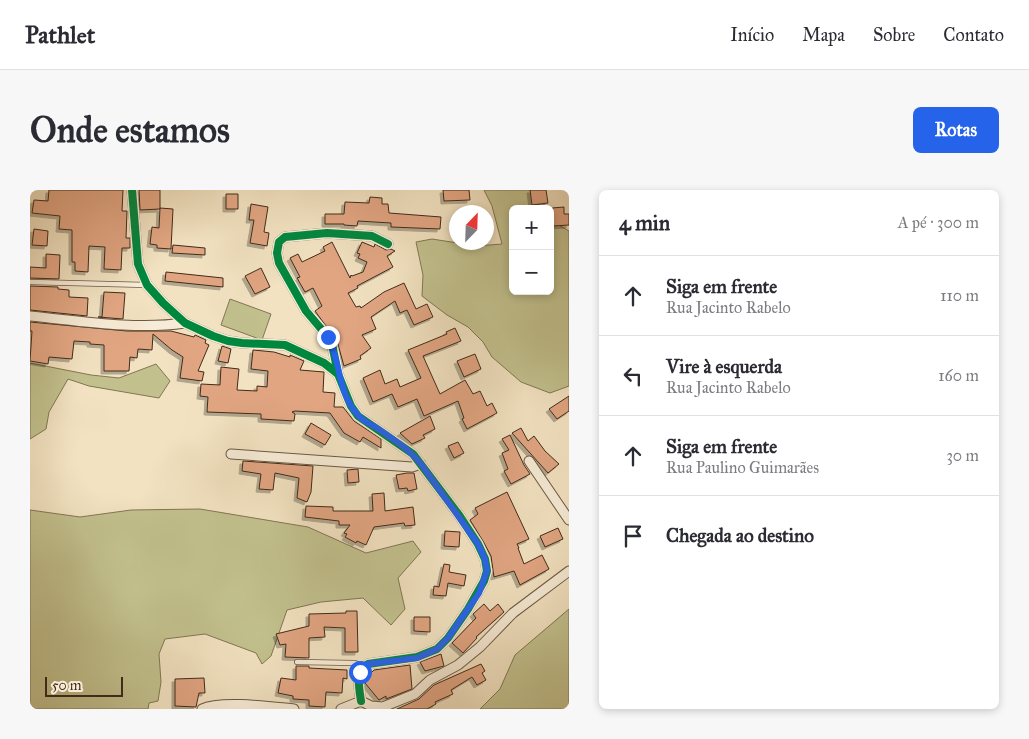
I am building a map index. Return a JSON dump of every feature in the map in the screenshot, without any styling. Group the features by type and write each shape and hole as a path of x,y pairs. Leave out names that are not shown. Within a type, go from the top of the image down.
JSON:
{"street":[{"path":"132,190 140,272 146,285 185,323 228,341 242,344 285,345 324,363 338,374"},
{"path":"361,701 359,681 363,666 417,658 437,649 448,638 479,593 487,571 485,559 478,544 413,454 358,416 351,406 338,374 332,344 306,311 277,254 279,242 285,238 335,233 372,236 388,244"},
{"path":"30,316 142,325 185,323"},
{"path":"231,454 412,467 421,464"},
{"path":"529,461 569,520"},
{"path":"341,709 361,701 371,706 383,706 415,694 430,680 458,664 480,647 513,613 569,571"},
{"path":"202,709 211,706 256,705 294,709"}],"lane":[{"path":"30,282 146,285"},
{"path":"297,662 355,663 363,666"}],"shaded area":[{"path":"484,190 530,190 539,205 509,205 509,295 554,295 554,222 569,231 569,386 550,393 521,382 492,357 483,342 468,327 447,315 422,296 423,275 416,242 432,239 449,242 449,250 494,250 494,245 502,244 494,214 494,205 492,205"},
{"path":"230,299 271,314 262,340 221,325"},
{"path":"30,363 91,375 119,378 156,364 170,381 159,398 89,386 68,379 49,412 46,429 30,439"},
{"path":"200,509 308,527 366,553 413,541 421,552 398,578 405,609 391,625 363,598 321,602 287,610 271,656 262,664 256,653 205,634 165,639 159,654 161,682 158,701 149,703 148,709 30,709 30,510 80,517 131,510"},
{"path":"569,609 569,709 480,709 500,689 515,655"}],"building":[{"path":"49,190 123,190 122,211 127,211 126,238 130,238 130,248 122,248 121,270 104,269 105,247 89,246 88,272 75,271 75,262 72,262 72,230 59,229 60,216 32,213 34,200 48,201"},
{"path":"139,190 160,190 160,209 140,210"},
{"path":"443,190 469,190 470,200 444,201"},
{"path":"530,190 546,190 548,203 532,205"},
{"path":"226,194 238,194 238,209 226,209"},
{"path":"370,197 382,198 382,204 388,204 389,213 441,217 440,229 391,227 391,223 358,221 357,226 325,224 325,214 344,214 345,202 369,203"},
{"path":"251,204 268,207 264,232 269,233 267,246 250,243 254,220 249,220"},
{"path":"564,207 564,214 569,214 569,225 554,226 554,208"},
{"path":"160,208 173,209 171,249 157,248 157,245 150,244 152,227 159,228"},
{"path":"34,229 48,231 47,246 32,245"},
{"path":"332,242 350,278 351,275 363,272 367,262 358,258 360,254 357,253 362,242 374,247 375,244 386,250 391,249 395,251 387,256 393,267 357,286 358,288 348,293 356,307 360,306 361,308 384,292 404,283 416,309 427,304 433,317 414,325 407,310 400,313 395,301 371,317 376,329 362,335 371,348 360,356 361,359 344,366 337,341 315,311 322,306 313,288 305,292 297,278 300,277 290,258 298,254 302,262 325,251 323,247"},
{"path":"173,245 205,248 205,255 172,253"},
{"path":"46,254 60,255 59,279 30,278 30,267 46,268"},
{"path":"261,268 270,287 255,294 245,276"},
{"path":"166,272 223,278 223,287 165,281"},
{"path":"30,286 58,287 58,289 69,290 69,297 88,298 87,316 30,310"},
{"path":"104,292 125,293 123,319 98,317 102,317"},
{"path":"30,322 127,331 171,331 194,337 195,335 206,340 205,343 209,345 198,371 204,372 202,381 180,378 183,357 153,334 152,350 138,349 137,358 130,357 129,371 104,371 104,345 90,344 90,342 74,341 72,359 49,357 48,364 30,361 32,331 30,331"},
{"path":"455,328 461,341 423,356 440,394 465,380 473,394 480,391 487,406 492,403 497,413 467,429 462,419 464,418 458,401 424,416 417,399 398,407 392,394 373,402 363,378 380,370 385,384 397,379 400,387 421,378 408,350 447,334 446,332"},
{"path":"222,346 231,349 228,363 218,361"},
{"path":"253,350 274,352 290,357 290,355 304,361 300,370 324,372 323,392 335,393 334,407 343,407 354,421 381,439 381,448 363,437 360,442 344,433 330,413 295,411 292,412 295,414 294,421 261,419 261,414 207,412 208,397 200,396 201,384 220,385 221,367 239,369 237,390 257,391 257,386 267,387 268,371 251,369"},
{"path":"475,354 481,369 464,377 457,361"},
{"path":"569,396 569,411 557,419 549,409"},
{"path":"430,416 435,429 423,435 425,438 412,444 400,433"},
{"path":"311,423 331,435 325,445 305,434"},
{"path":"521,428 528,441 534,436 545,451 559,464 548,473 512,433"},
{"path":"510,435 530,474 511,484 504,471 508,469 502,453 509,450 502,439"},
{"path":"458,442 464,453 454,458 448,446"},
{"path":"243,461 313,466 311,492 307,502 297,498 299,478 275,473 273,490 259,489 261,474 242,471"},
{"path":"358,469 359,482 348,483 347,470"},
{"path":"414,473 417,489 408,491 407,488 399,489 396,475"},
{"path":"507,492 529,539 517,544 524,564 542,555 549,569 520,585 514,571 494,577 491,556 470,520 478,514 475,508"},
{"path":"384,493 385,511 413,507 415,525 405,526 404,523 374,527 366,545 357,541 356,543 345,537 347,534 344,533 350,525 339,525 339,521 305,517 306,506 333,507 333,511 373,511 372,494"},
{"path":"558,528 563,539 545,547 540,536"},
{"path":"445,531 460,532 459,547 444,546"},
{"path":"444,564 450,565 449,572 466,575 464,586 448,583 446,596 433,595 434,586 439,587"},
{"path":"484,604 490,611 498,604 504,612 476,637 463,653 452,643 476,618 473,614"},
{"path":"346,611 357,611 358,652 345,652 345,628 324,627 325,637 309,638 309,658 285,657 286,644 280,645 276,634 309,626 309,614 346,613"},
{"path":"414,617 430,617 430,632 414,631"},
{"path":"441,654 444,666 425,671 420,662"},
{"path":"481,664 485,671 482,673 486,680 477,685 472,677 451,690 453,694 435,702 436,704 427,709 397,709 419,699 434,685"},
{"path":"410,665 412,689 386,699 386,696 379,700 365,683 366,678 374,670"},
{"path":"296,666 347,670 347,679 343,678 342,693 326,692 325,707 309,706 309,700 293,699 293,696 278,693 281,678 296,680"},
{"path":"204,678 205,693 199,693 196,707 175,706 175,679"}],"cycle path":[{"path":"132,190 138,264 147,285 163,303 185,323 213,336 242,343 285,345 324,363 338,374 351,406 358,416 413,454 459,515 478,544 485,559 487,571 484,581 448,638 437,649 417,657 368,664 361,671 360,675 361,701"},
{"path":"338,374 332,344 306,311 279,263 277,253 279,242 285,237 327,233 372,236 388,244"}],"route":[{"path":"328,337 332,344 338,374 351,406 358,416 413,454 459,515 478,544 485,559 487,571 479,593 448,638 437,649 417,658 368,664 363,666 360,672"}]}
